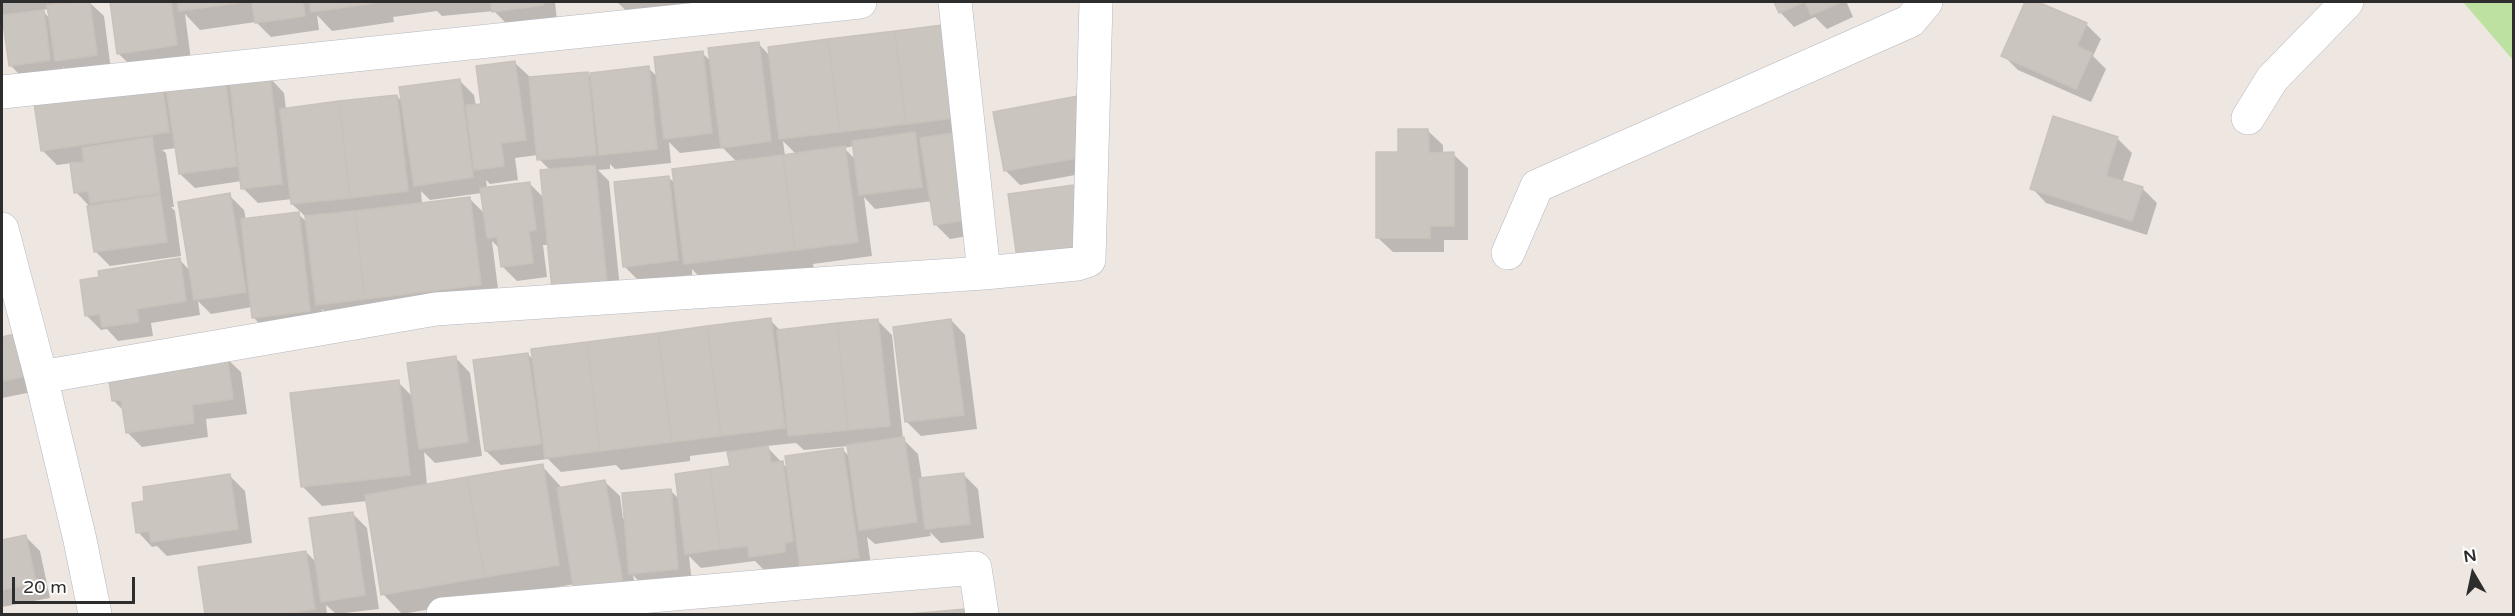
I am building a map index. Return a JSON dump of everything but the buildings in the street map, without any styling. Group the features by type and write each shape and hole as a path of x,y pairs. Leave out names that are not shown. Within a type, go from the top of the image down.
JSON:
{"street":[{"path":"2,93 860,2"},
{"path":"955,2 984,273"},
{"path":"41,377 436,309 984,273 1077,264 1089,260 1096,2"},
{"path":"1508,253 1537,186 1910,21 1926,2"},
{"path":"2248,118 2272,79 2347,2"},
{"path":"2,229 14,321 41,377 80,540 95,615"},
{"path":"443,615 975,568 982,615"}],"green space":[{"path":"2463,2 2513,2 2513,60"}]}
